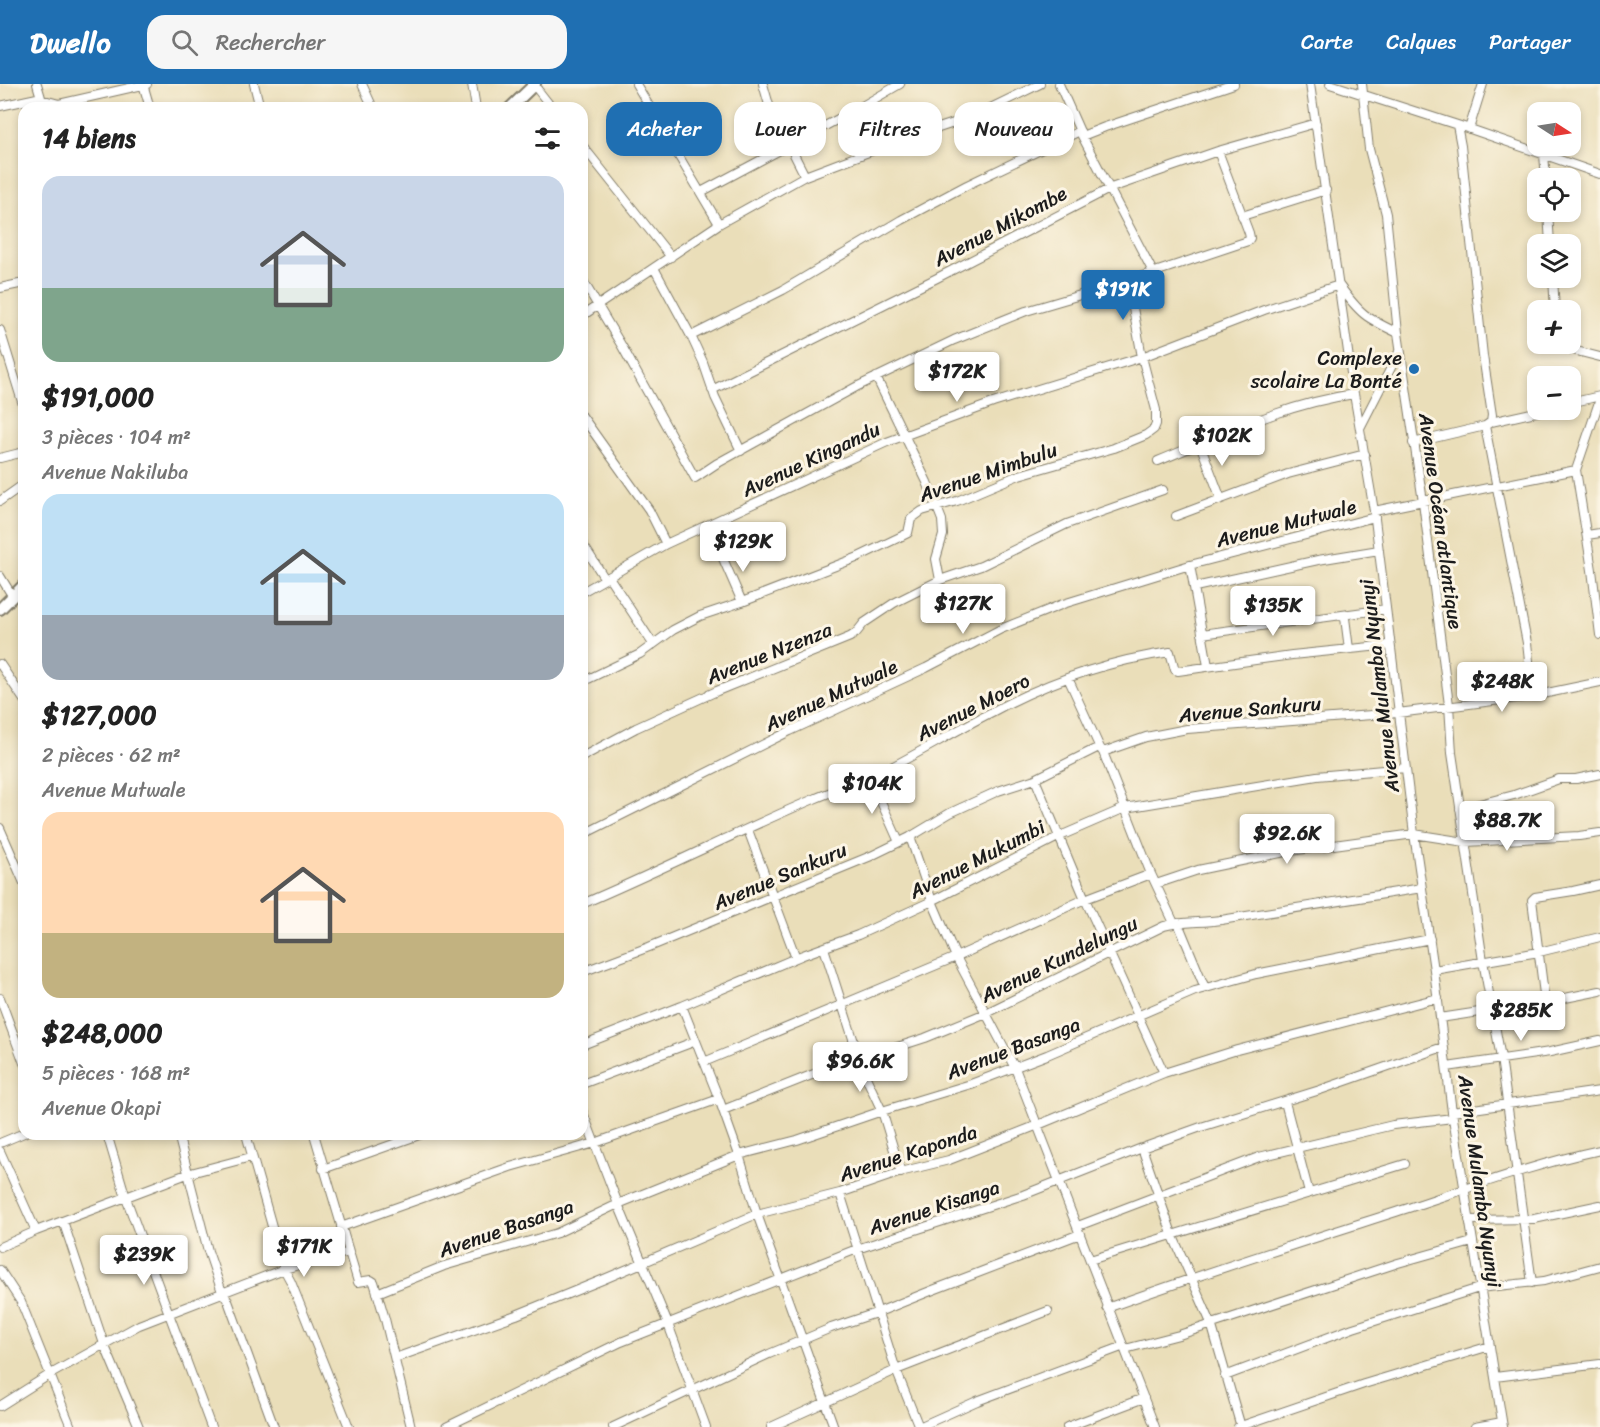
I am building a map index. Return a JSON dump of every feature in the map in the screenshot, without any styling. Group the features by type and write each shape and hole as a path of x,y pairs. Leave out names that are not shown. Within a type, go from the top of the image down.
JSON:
{"street":[{"path":"37,84 42,102"},
{"path":"68,102 144,84 148,102"},
{"path":"254,84 258,102"},
{"path":"362,84 370,102"},
{"path":"472,84 475,102"},
{"path":"516,102 534,84 548,102"},
{"path":"636,84 718,224"},
{"path":"763,84 768,102"},
{"path":"826,125 900,84"},
{"path":"588,312 718,224 805,176 887,145 962,121 1040,84"},
{"path":"1059,84 1081,134 1153,272"},
{"path":"691,336 783,290 901,220 967,185 1081,134 1234,84"},
{"name":"Avenue Mulamba Nyunyi","path":"1311,84 1354,394 1379,550 1413,834 1430,939 1443,1047 1502,1425"},
{"path":"1330,84 1527,149"},
{"name":"Avenue Océan atlantique","path":"1362,84 1369,149 1386,214 1400,349 1423,502 1449,705 1452,753 1507,1104 1532,1283"},
{"path":"1468,129 1483,84"},
{"path":"0,106 33,98 48,102"},
{"name":"Avenue Mikombe","path":"712,390 916,289 1111,188 1218,151 1316,123"},
{"path":"1456,125 1461,146 1496,487 1527,643 1533,696"},
{"path":"588,289 638,374 694,478 876,377 954,340 1026,311 1128,281 1248,241 1249,233 1218,151"},
{"path":"588,156 671,256"},
{"path":"701,192 767,156"},
{"path":"795,156 805,176"},
{"path":"1547,156 1600,174"},
{"path":"1242,216 1326,190"},
{"path":"654,268 691,336 712,390 741,451"},
{"name":"Avenue Mimbulu","path":"588,679 640,654 674,630 700,616 856,558 902,536 908,532 911,519 915,515 1019,475 1114,448 1146,435 1154,429 1157,418 1142,357 1128,281"},
{"path":"0,288 18,284"},
{"path":"1340,285 1356,308 1368,318 1398,333"},
{"name":"Avenue Kingandu","path":"588,589 666,544 887,442 993,403 1142,357 1264,310 1340,285"},
{"path":"0,330 18,388"},
{"path":"1360,428 1400,349"},
{"path":"1581,352 1600,357"},
{"path":"876,377 906,436 937,507 943,530 936,559 940,580"},
{"path":"1158,461 1266,416 1305,404 1354,394"},
{"path":"1581,401 1600,398 1576,470 1600,635"},
{"path":"1413,443 1527,414"},
{"path":"588,424 649,510 666,544"},
{"path":"1200,444 1221,499"},
{"path":"0,458 18,454"},
{"path":"1176,516 1288,474 1365,454"},
{"name":"Avenue Mutwale","path":"588,832 790,731 906,678 1001,629 1062,604 1190,565 1374,514 1576,470"},
{"path":"0,501 18,488"},
{"name":"Avenue Nzenza","path":"588,755 636,728 707,696 850,637 864,623 894,603 940,580 981,566 1067,524 1163,490"},
{"path":"1587,535 1600,533"},
{"path":"1195,587 1318,560 1379,550"},
{"path":"588,552 653,644"},
{"path":"721,554 742,602"},
{"path":"1190,565 1208,666"},
{"path":"0,576 13,597"},
{"path":"0,609 18,592"},
{"path":"1202,634 1386,609"},
{"path":"1344,616 1349,649"},
{"name":"Avenue Moero","path":"588,901 814,799 870,777 919,753 991,712 1068,678 1133,658 1170,652 1177,671 1390,645"},
{"path":"0,664 18,691"},
{"path":"1068,678 1101,750 1151,874 1205,988"},
{"name":"Avenue Sankuru","path":"588,970 871,856 910,837 950,813 998,791 1035,779 1101,750 1146,737 1187,729 1398,713 1533,696 1600,682"},
{"name":"Avenue Mukumbi","path":"588,1043 858,935 1058,837 1125,808 1317,776 1405,768"},
{"path":"1460,809 1514,795 1559,779 1600,774"},
{"path":"870,777 898,842"},
{"path":"1035,779 1084,899 1164,1072"},
{"path":"0,828 18,869"},
{"path":"748,830 796,958"},
{"path":"1156,884 1198,870 1290,851 1413,834 1465,842 1585,836 1600,833"},
{"path":"910,837 932,900 956,957 1015,1068 1155,1427"},
{"path":"704,1062 956,957 1084,899 1151,874"},
{"path":"1545,1002 1533,899 1600,885"},
{"name":"Avenue Kundelungu","path":"723,1110 814,1074 924,1038 986,1013 1110,952 1176,923 1195,924 1422,888"},
{"path":"1434,969 1539,952 1600,937"},
{"name":"Avenue Basanga","path":"377,1293 444,1266 557,1233 618,1204 739,1155 797,1140 1015,1068 1138,1014 1205,988 1256,974 1430,939"},
{"path":"824,948 860,1060 882,1111 901,1173"},
{"path":"1440,1018 1600,991"},
{"path":"0,998 18,1047"},
{"name":"Avenue Kaponda","path":"395,1358 516,1315 757,1214 840,1193 949,1160 1164,1072 1237,1050 1438,998"},
{"path":"682,1006 723,1110 757,1214 834,1427"},
{"path":"588,1082 696,1041"},
{"path":"1447,1067 1550,1052 1600,1041"},
{"name":"Avenue Kisanga","path":"446,1427 621,1342 857,1249 939,1224 1201,1127 1285,1102 1443,1047"},
{"path":"613,1427 769,1354 876,1314 1159,1195 1259,1157 1393,1125 1507,1104 1600,1091"},
{"path":"341,1227 510,1167 595,1143 719,1099"},
{"path":"1285,1102 1309,1193"},
{"path":"588,1125 694,1390 706,1427"},
{"path":"0,1143 18,1136"},
{"path":"109,1140 126,1198 211,1427"},
{"path":"179,1140 222,1293 228,1301 274,1427"},
{"path":"247,1140 284,1269 291,1281 350,1427"},
{"path":"316,1140 358,1282 372,1281 377,1293 411,1427"},
{"path":"323,1169 405,1140"},
{"path":"1142,1148 1172,1234 1212,1323 1240,1427 1364,1384 1490,1346"},
{"path":"1107,1308 1192,1277 1412,1207 1464,1188 1560,1158 1600,1150"},
{"path":"0,1151 36,1231"},
{"path":"0,1247 36,1231 187,1174 251,1157"},
{"path":"1090,1260 1405,1164"},
{"path":"840,1193 876,1314 919,1427 977,1401 1124,1348 1179,1335 1398,1263 1472,1242"},
{"path":"1469,1220 1534,1219 1600,1205"},
{"path":"63,1221 104,1344 140,1427"},
{"path":"0,1406 104,1344 167,1313 284,1269 349,1252"},
{"path":"1225,1376 1353,1328 1479,1288 1532,1283 1600,1266"},
{"path":"0,1270 21,1302 71,1427"},
{"path":"771,1427 896,1370 1048,1311"},
{"path":"1495,1377 1600,1364"},
{"path":"1066,1427 1144,1398"},
{"path":"1475,1427 1502,1425"}],"place":[{"name":"Complexe scolaire La Bonté","path":"1414,369"}]}
